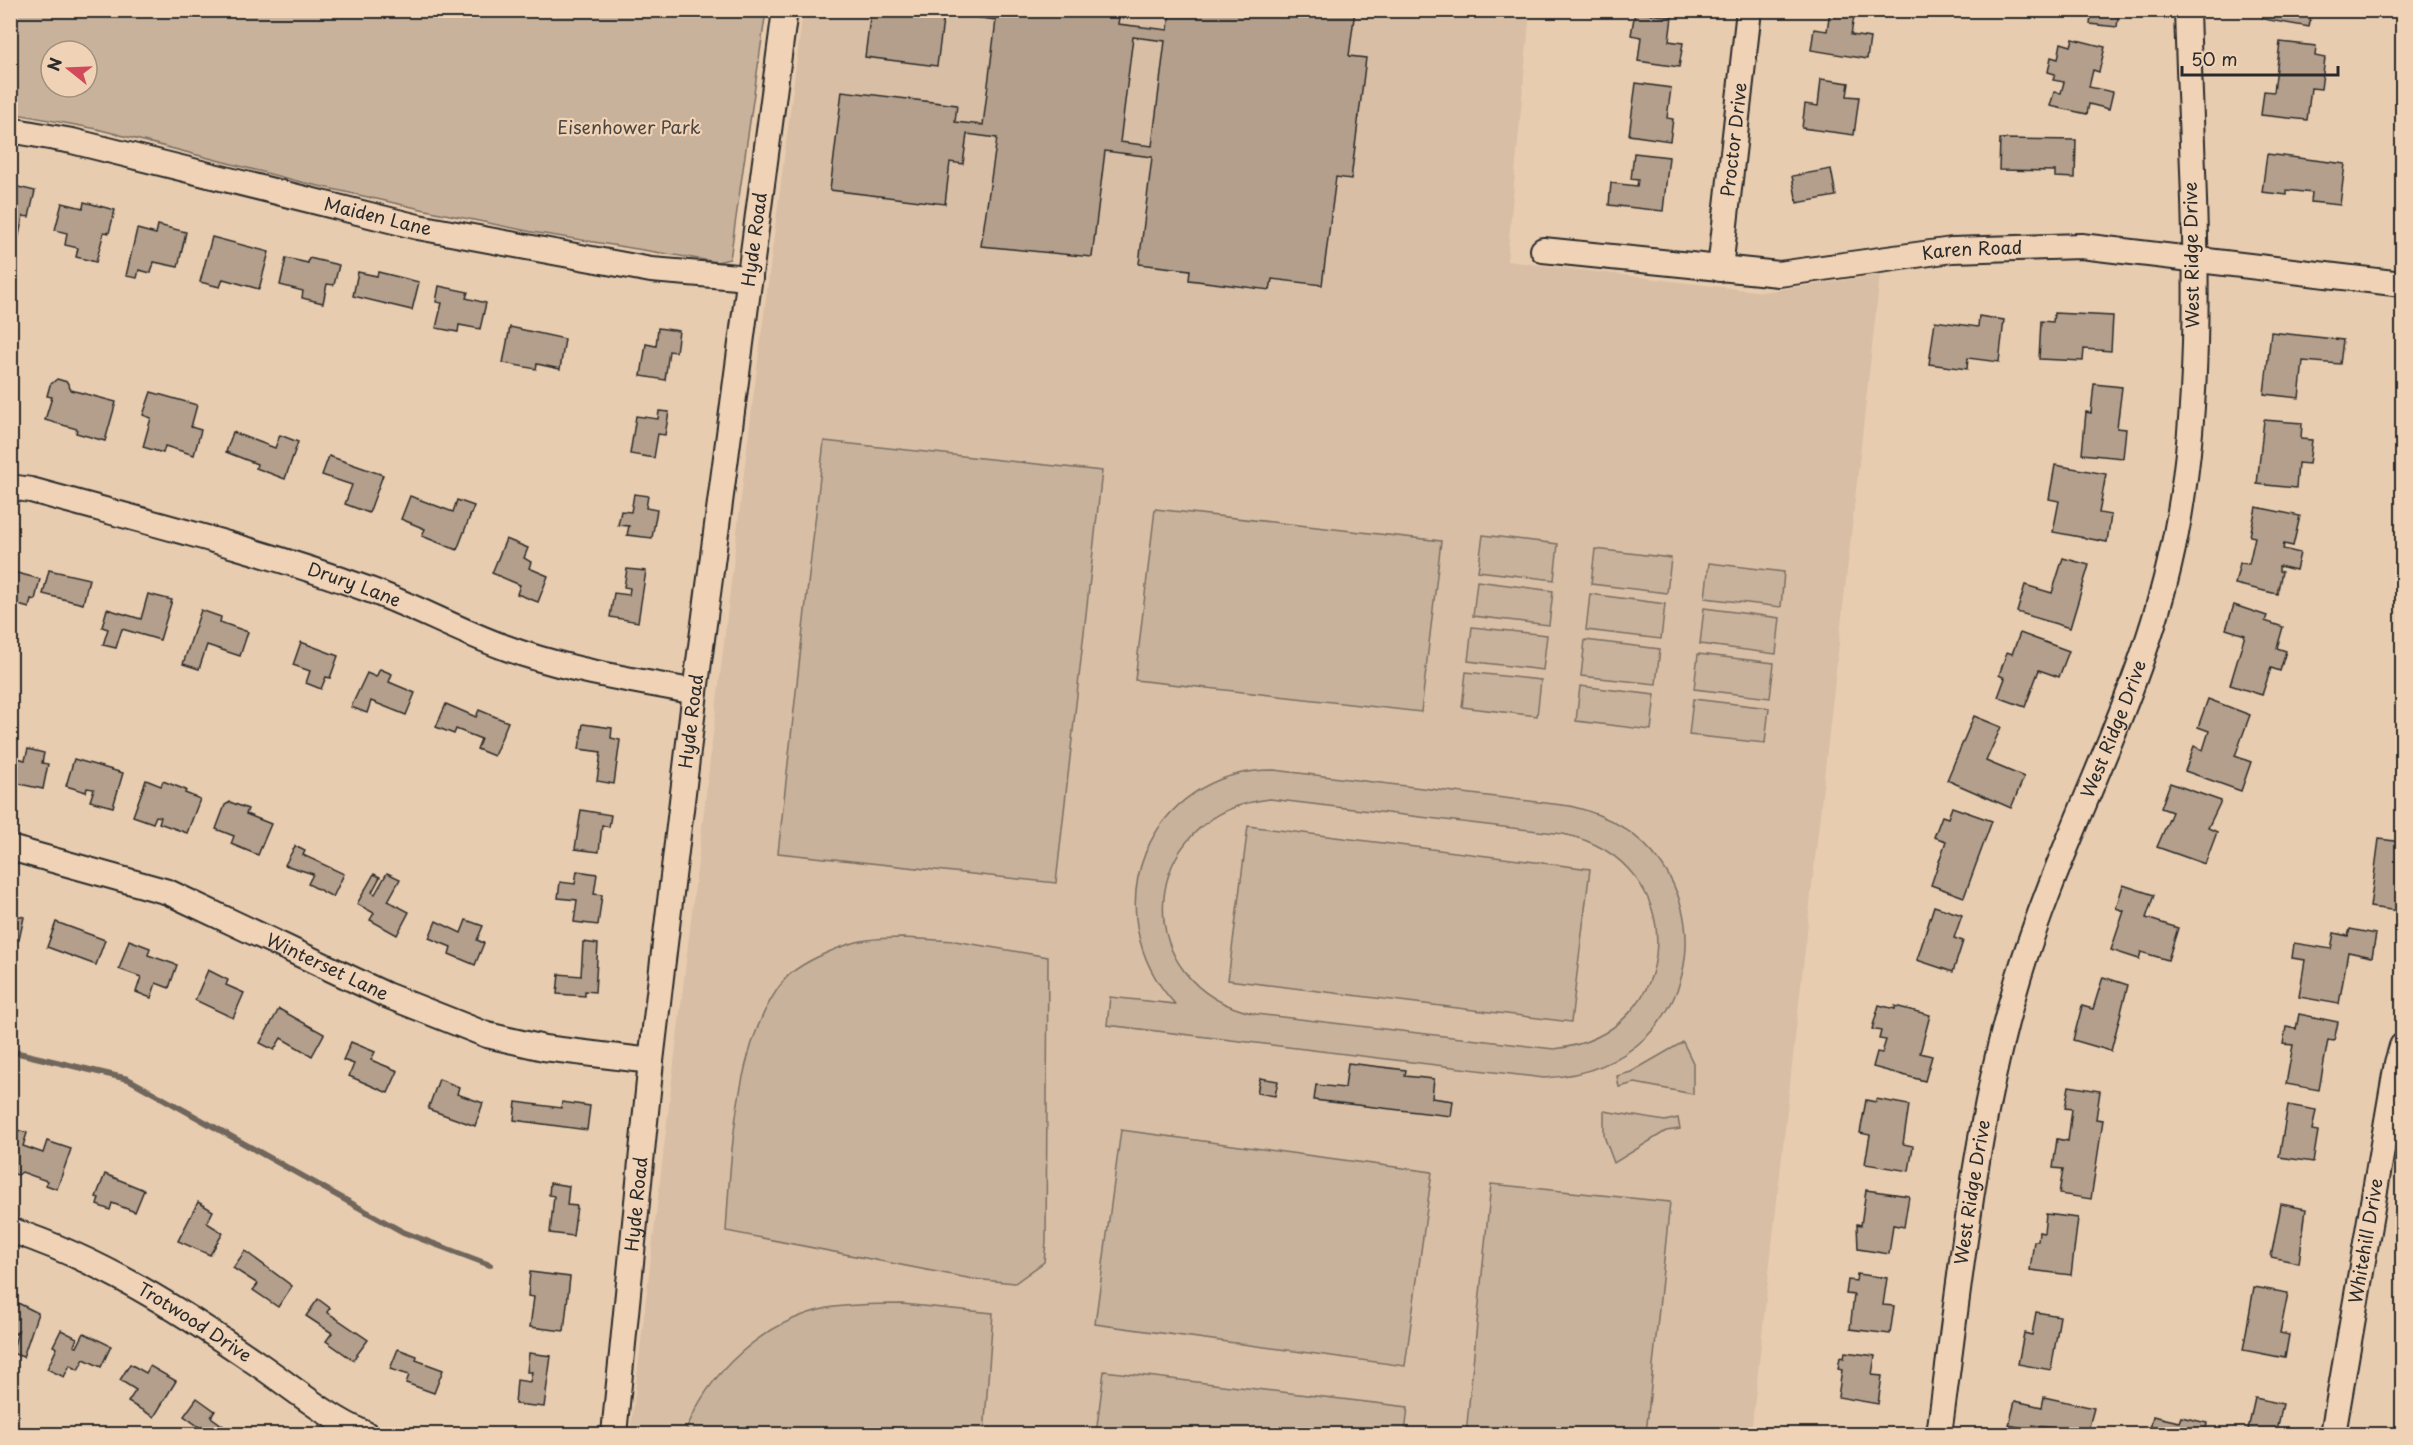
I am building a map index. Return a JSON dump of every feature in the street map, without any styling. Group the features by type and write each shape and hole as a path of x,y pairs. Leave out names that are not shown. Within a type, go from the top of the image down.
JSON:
{"street":[{"name":"Hyde Road","path":"614,1434 651,1061 695,692 785,10"},
{"name":"Proctor Drive","path":"1720,269 1749,10"},
{"name":"West Ridge Drive","path":"1940,1434 1968,1222 2000,1045 2040,911 2114,734 2148,640 2169,565 2187,468 2194,382 2187,10"},
{"name":"Maiden Lane","path":"10,130 72,141 418,227 651,270 750,278"},
{"name":"Karen Road","path":"1543,250 1757,273 1800,272 1952,250 2021,246 2081,246 2403,284"},
{"name":"Drury Lane","path":"10,487 31,490 202,537 367,589 500,646 540,659 580,670 695,692"},
{"name":"Winterset Lane","path":"10,848 168,892 386,995 487,1035 544,1048 651,1061"},
{"name":"Whitehill Drive","path":"2333,1434 2397,1063 2403,1046"},
{"name":"Trotwood Drive","path":"10,1230 53,1245 154,1296 241,1352 324,1411 366,1434"}],"shaded area":[{"path":"803,11 1530,11 1507,261 1763,292 1880,275 1751,1434 630,1434 750,423"}],"green space":[{"name":"Eisenhower Park","path":"10,11 766,11 730,259 717,262 532,232 421,209 301,182 97,129 11,113"},
{"path":"824,441 1102,471 1056,883 778,853"},
{"path":"1155,509 1441,541 1421,712 1135,680"},
{"path":"1483,535 1558,544 1554,580 1478,571"},
{"path":"1595,549 1671,558 1667,593 1591,584"},
{"path":"1709,563 1784,572 1781,607 1705,598"},
{"path":"1477,581 1553,591 1549,625 1473,616"},
{"path":"1590,594 1665,604 1661,639 1586,630"},
{"path":"1704,608 1780,618 1776,654 1700,644"},
{"path":"1472,627 1547,635 1543,670 1468,661"},
{"path":"1585,640 1660,649 1656,684 1581,676"},
{"path":"1698,654 1774,663 1770,698 1694,689"},
{"path":"1466,672 1541,680 1537,716 1462,707"},
{"path":"1580,686 1655,695 1651,730 1576,721"},
{"path":"1693,699 1769,708 1765,743 1689,735"},
{"path":"1274,770 1570,806 1624,828 1661,863 1681,906 1686,953 1674,998 1646,1037 1603,1065 1544,1078 1107,1025 1110,997 1175,1004 1150,968 1137,929 1136,890 1145,853 1165,820 1193,794 1230,776","holes":["1270,799 1563,834 1605,850 1635,877 1652,910 1657,946 1649,982 1629,1013 1598,1037 1554,1049 1256,1014 1213,998 1184,971 1168,938 1164,902 1172,866 1193,835 1226,811"]},
{"path":"1248,826 1590,869 1571,1022 1228,980"},
{"path":"904,938 955,941 1048,957 1044,1262 1015,1283 973,1279 726,1231 730,1168 739,1099 755,1033 768,1004 785,979 801,966 823,954 858,942"},
{"path":"1683,1042 1693,1063 1693,1094 1635,1083 1619,1087 1617,1076 1631,1072"},
{"path":"1604,1111 1665,1121 1678,1118 1680,1129 1666,1131 1614,1163 1604,1136"},
{"path":"1121,1130 1432,1172 1405,1366 1095,1324"},
{"path":"1491,1184 1670,1202 1646,1434 1466,1434"},
{"path":"902,1304 993,1313 984,1434 685,1434 707,1390 740,1353 760,1337 804,1315 828,1308"},
{"path":"1104,1371 1408,1407 1405,1434 1096,1434"}],"building":[{"path":"871,10 1120,10 1118,24 1168,30 1170,10 1355,10 1349,56 1366,58 1351,179 1336,177 1322,285 1272,279 1270,290 1189,280 1190,270 1139,264 1152,157 1105,151 1092,257 981,246 997,138 967,134 963,164 950,162 945,204 830,190 842,91 957,105 955,122 983,125 996,20 944,13 937,66 865,57","holes":["1133,37 1165,41 1152,146 1120,142"]},
{"path":"1830,10 1855,10 1851,35 1870,38 1867,59 1811,50 1814,29 1827,31"},
{"path":"2063,10 2119,10 2117,27 2090,24 2091,17 2063,13"},
{"path":"2265,10 2312,10 2309,27 2263,19"},
{"path":"1635,12 1672,17 1669,41 1683,43 1679,67 1638,61 1641,37 1631,35"},
{"path":"2073,39 2105,47 2099,72 2093,70 2089,87 2113,92 2109,109 2089,104 2087,114 2050,106 2054,92 2061,93 2064,82 2053,80 2055,74 2048,72 2051,57 2058,59 2061,43 2071,46"},
{"path":"2280,42 2316,46 2315,56 2325,58 2321,89 2311,88 2307,120 2261,115 2264,91 2274,92"},
{"path":"1821,79 1849,83 1847,96 1859,97 1854,135 1802,128 1805,104 1818,106"},
{"path":"1636,83 1671,88 1667,118 1673,119 1670,141 1629,135"},
{"path":"2000,139 2076,140 2075,178 2055,177 2055,171 1999,170"},
{"path":"1634,153 1669,157 1663,211 1609,205 1611,183 1637,186 1638,180 1631,179"},
{"path":"2267,154 2345,164 2340,205 2311,202 2312,193 2287,190 2287,195 2262,192"},
{"path":"1831,169 1836,196 1797,203 1792,176"},
{"path":"10,185 35,191 29,217 23,216 18,240 10,238"},
{"path":"84,202 115,210 109,233 104,232 96,262 76,257 78,248 65,245 67,233 55,230 62,203 83,208"},
{"path":"158,225 186,232 178,267 154,262 151,273 139,270 137,278 126,276 137,229 156,234"},
{"path":"212,237 269,252 259,289 223,279 220,287 200,282"},
{"path":"286,258 308,263 309,258 339,265 334,285 327,284 323,303 302,298 303,291 280,285"},
{"path":"358,272 377,276 378,272 419,282 412,310 353,296"},
{"path":"439,286 468,292 466,298 486,303 480,329 459,325 458,332 436,328 442,303 436,302"},
{"path":"2054,313 2113,316 2111,351 2084,349 2083,361 2039,359 2041,321 2053,322"},
{"path":"1979,316 2004,320 1999,362 1968,358 1967,369 1929,364 1935,321 1978,327"},
{"path":"510,327 565,339 560,369 537,364 536,369 503,363"},
{"path":"658,328 679,331 676,352 669,351 665,380 641,376 646,344 656,346"},
{"path":"2271,332 2343,340 2340,364 2303,361 2299,398 2264,394"},
{"path":"57,379 67,382 71,390 116,402 105,441 76,433 77,429 45,420 52,397 47,396 50,385"},
{"path":"2094,384 2122,387 2117,428 2126,429 2123,458 2082,454 2086,412 2091,413"},
{"path":"151,392 197,405 191,427 201,430 194,455 165,446 163,453 143,447 151,418 143,415"},
{"path":"659,411 669,412 665,435 658,434 654,458 630,454 636,416 658,419"},
{"path":"2264,420 2302,423 2301,439 2312,440 2309,464 2298,463 2296,488 2257,484"},
{"path":"233,432 275,448 280,435 298,442 285,479 256,468 257,464 226,452"},
{"path":"329,456 383,475 369,513 345,504 352,485 322,475"},
{"path":"2055,465 2106,474 2099,513 2111,515 2107,542 2053,532 2059,501 2049,499"},
{"path":"634,494 648,496 646,508 657,510 652,538 627,535 629,526 618,525 621,511 631,512"},
{"path":"410,496 453,512 457,500 474,506 457,550 422,536 425,529 401,519"},
{"path":"2256,507 2300,516 2293,546 2284,544 2283,549 2300,553 2296,570 2279,566 2279,571 2282,572 2277,594 2235,584 2240,563 2249,564 2255,537 2250,536"},
{"path":"506,539 528,548 524,558 531,562 529,568 548,576 538,602 517,594 520,585 492,573"},
{"path":"2063,558 2089,565 2070,628 2017,612 2025,585 2052,593"},
{"path":"627,569 646,571 638,622 610,617 614,593 629,595 630,588 624,587"},
{"path":"49,570 89,579 83,604 43,594"},
{"path":"10,571 40,579 35,600 31,599 29,608 15,604 17,595 10,593"},
{"path":"148,594 172,600 160,640 122,629 116,648 103,645 108,629 102,627 107,609 141,619"},
{"path":"2234,605 2267,616 2265,621 2283,627 2277,648 2286,651 2280,671 2271,668 2262,695 2230,685 2245,635 2226,629"},
{"path":"201,610 221,617 220,622 248,632 240,656 207,645 199,669 183,664"},
{"path":"2020,633 2069,651 2059,677 2039,670 2025,707 1998,697 2005,678 1999,675 2007,652 2012,654"},
{"path":"301,642 338,656 330,678 326,677 321,689 306,683 310,671 293,665"},
{"path":"380,669 392,674 389,682 415,693 406,715 371,701 367,713 351,707 367,673 376,677"},
{"path":"2208,699 2250,715 2235,756 2251,762 2241,791 2185,771 2194,746 2203,750 2209,731 2198,727"},
{"path":"446,704 476,717 479,710 508,722 494,756 477,749 481,739 456,729 454,734 436,727"},
{"path":"1974,716 2001,727 1986,761 2024,777 2011,808 1947,780"},
{"path":"583,724 612,728 611,738 620,740 614,784 597,781 601,752 579,749"},
{"path":"28,749 44,753 42,763 48,764 43,789 15,783 16,777 10,776 10,756 25,760"},
{"path":"74,759 123,773 113,807 90,801 94,789 87,788 86,792 66,786"},
{"path":"146,780 161,786 163,781 186,790 185,793 200,799 187,833 159,823 161,817 156,816 153,823 133,816"},
{"path":"2170,783 2221,801 2208,828 2217,832 2205,864 2157,847 2172,812 2161,808"},
{"path":"230,802 248,809 246,814 271,824 258,855 231,844 234,836 216,829 225,805"},
{"path":"1952,807 1992,821 1964,897 1931,885 1946,841 1934,837 1942,816 1948,818"},
{"path":"581,810 611,815 609,827 602,825 599,852 575,849"},
{"path":"2379,839 2402,842 2402,878 2398,911 2370,907"},
{"path":"295,846 305,851 303,855 344,874 333,897 308,884 313,874 285,865"},
{"path":"577,871 597,874 594,894 602,895 598,925 574,922 577,900 558,898 560,882 575,884"},
{"path":"387,873 400,879 388,901 409,912 397,935 370,920 374,913 357,904 374,874 380,877 372,892 375,894"},
{"path":"2123,885 2154,895 2146,918 2178,928 2168,960 2141,952 2139,959 2111,950 2124,911 2116,908"},
{"path":"1934,906 1962,915 1954,938 1963,941 1953,972 1917,960"},
{"path":"10,914 24,917 19,940 10,938"},
{"path":"466,920 483,926 477,940 484,943 475,965 449,954 451,947 429,938 436,921 461,933"},
{"path":"56,922 105,940 96,965 47,947"},
{"path":"2350,929 2376,934 2372,957 2348,952 2339,1004 2299,997 2305,960 2292,958 2294,943 2331,949 2334,933 2348,936"},
{"path":"129,940 150,948 148,955 177,965 169,988 156,983 151,998 136,992 141,977 119,969"},
{"path":"583,942 598,944 595,992 585,991 585,996 557,994 559,974 581,976"},
{"path":"208,970 228,980 226,985 244,993 233,1018 195,1000"},
{"path":"2103,977 2128,985 2111,1051 2073,1040 2082,1006 2093,1009"},
{"path":"1879,1005 1895,1009 1895,1006 1930,1015 1920,1053 1932,1056 1925,1081 1873,1067 1877,1052 1882,1053 1886,1040 1879,1039 1881,1031 1872,1029"},
{"path":"279,1009 324,1034 312,1056 281,1038 274,1050 260,1043"},
{"path":"2299,1014 2338,1022 2334,1041 2328,1040 2319,1090 2286,1084 2293,1045 2283,1044 2286,1027 2296,1029"},
{"path":"351,1042 375,1052 371,1060 398,1071 388,1093 349,1076 354,1064 343,1060"},
{"path":"1348,1063 1406,1070 1405,1076 1434,1079 1432,1098 1453,1101 1451,1116 1314,1100 1316,1085 1345,1088"},
{"path":"1260,1078 1278,1081 1275,1096 1257,1093"},
{"path":"439,1079 459,1087 457,1094 483,1103 475,1126 428,1109"},
{"path":"2069,1086 2100,1091 2096,1119 2103,1120 2091,1199 2059,1194 2063,1169 2053,1168 2057,1139 2068,1141 2072,1109 2065,1108"},
{"path":"1876,1099 1909,1105 1903,1144 1913,1146 1909,1171 1865,1164 1870,1135 1860,1133 1866,1100 1876,1102"},
{"path":"516,1102 561,1108 562,1102 590,1106 587,1130 514,1120"},
{"path":"2288,1105 2316,1110 2312,1130 2318,1131 2313,1162 2279,1157"},
{"path":"11,1128 27,1133 23,1146 43,1153 47,1141 71,1149 57,1189 46,1185 47,1181 22,1172 18,1175 10,1173"},
{"path":"105,1174 144,1190 135,1212 112,1203 110,1210 97,1205 99,1198 96,1197"},
{"path":"550,1183 569,1186 567,1205 577,1206 573,1236 550,1233 554,1196 549,1195"},
{"path":"1866,1190 1909,1196 1904,1227 1893,1225 1889,1254 1858,1249 1857,1224 1861,1225"},
{"path":"198,1202 213,1211 207,1223 223,1233 210,1255 178,1241"},
{"path":"2281,1204 2306,1209 2299,1263 2271,1257"},
{"path":"2046,1214 2078,1218 2071,1275 2030,1270 2034,1241 2038,1241 2039,1232 2044,1233"},
{"path":"245,1251 292,1286 278,1307 253,1290 258,1284 233,1268"},
{"path":"530,1272 570,1277 564,1331 530,1327 534,1297 528,1296"},
{"path":"1857,1274 1887,1278 1883,1305 1894,1306 1890,1334 1850,1329 1854,1295 1846,1294 1848,1280 1856,1281"},
{"path":"2254,1287 2288,1293 2280,1333 2289,1335 2285,1358 2243,1350"},
{"path":"10,1299 38,1313 23,1357 12,1353 18,1331 15,1334 10,1332"},
{"path":"318,1299 330,1308 327,1312 368,1340 353,1360 326,1341 332,1333 306,1316"},
{"path":"2036,1312 2060,1316 2051,1370 2018,1364 2024,1333 2032,1335"},
{"path":"61,1330 77,1338 74,1346 77,1347 84,1333 111,1346 101,1367 84,1359 78,1370 70,1365 64,1377 47,1369 57,1348 53,1346"},
{"path":"398,1349 417,1356 416,1360 443,1370 434,1393 406,1383 409,1375 390,1369"},
{"path":"1845,1352 1875,1356 1872,1375 1882,1376 1878,1404 1838,1397 1842,1370 1838,1369 1840,1357 1844,1358"},
{"path":"529,1353 551,1356 544,1407 515,1404 517,1380 530,1382 532,1372 527,1372"},
{"path":"130,1364 146,1373 150,1366 176,1381 154,1417 128,1402 136,1390 120,1380"},
{"path":"2044,1397 2094,1408 2087,1434 2033,1425 2032,1430 2009,1425 2015,1401 2042,1407"},
{"path":"197,1398 215,1411 211,1417 233,1433 193,1434 199,1427 184,1416"},
{"path":"2255,1398 2283,1404 2276,1434 2247,1434"},
{"path":"2153,1416 2179,1422 2181,1417 2207,1423 2205,1434 2149,1434"}],"waterway":[{"path":"10,1051 128,1079 403,1232 490,1265"}]}
